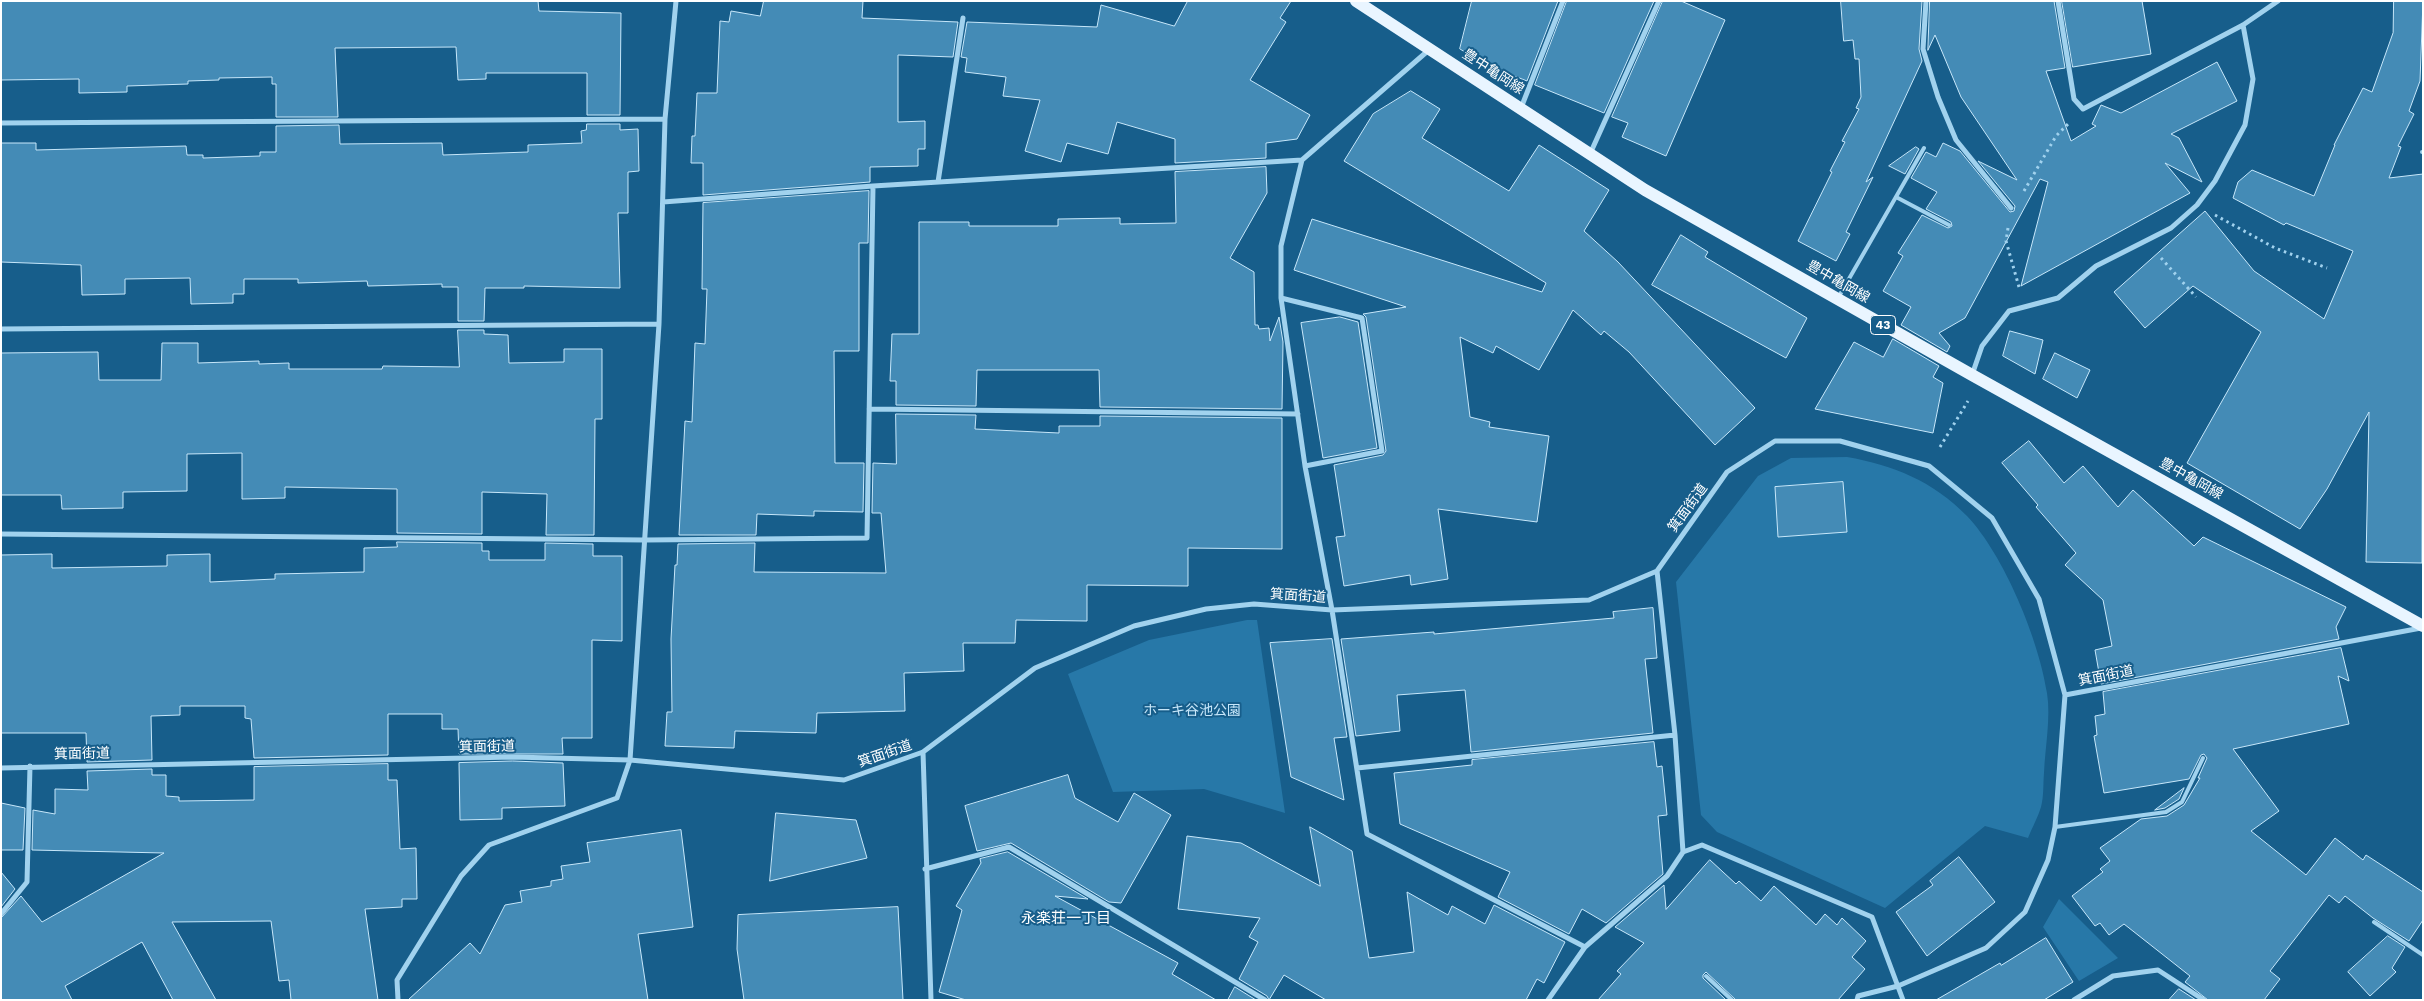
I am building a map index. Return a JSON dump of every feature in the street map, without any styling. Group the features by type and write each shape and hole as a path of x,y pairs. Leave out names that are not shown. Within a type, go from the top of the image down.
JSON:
{"main road":[{"name":"豊中亀岡線","path":"1356,1 1644,190 2423,627"}],"street":[{"path":"398,1000 397,980 461,876 489,845 617,798 630,760 659,324 666,119 676,1"},
{"path":"1521,108 1564,1"},
{"path":"1590,154 1659,1"},
{"path":"1926,1 1924,49 1942,106 1956,140 2011,208"},
{"path":"2058,1 2074,99 2083,109 2243,25 2278,1"},
{"path":"938,182 963,18"},
{"path":"1977,378 1982,346 2009,311 2058,298 2096,266 2171,228 2197,205 2215,181 2245,125 2253,79 2243,25"},
{"path":"1430,48 1302,160 1281,246 1281,298 1306,466 1332,610 1367,834 1585,947"},
{"path":"1,123 666,119"},
{"path":"663,202 873,186 1302,160"},
{"path":"1,534 645,540 867,538 873,186"},
{"path":"1281,298 1362,318 1381,442 1382,451 1306,466"},
{"path":"1,329 659,324"},
{"path":"869,409 1298,414"},
{"name":"箕面街道","path":"1,768 513,757 630,760 844,780 922,752 1035,668 1134,626 1206,609 1254,604 1332,610 1589,600 1657,571 1727,472 1775,441 1840,441 1928,466 1992,518 2039,599 2065,695 2423,627"},
{"path":"1657,571 1676,735 1683,852"},
{"path":"1857,1000 1858,996 1898,986 1986,948 2024,912 2048,860 2055,827 2065,695"},
{"path":"1357,768 1676,735"},
{"path":"922,752 931,1000"},
{"path":"1,914 27,882 30,766"},
{"path":"1548,1000 1585,947 1667,876 1683,852 1702,845 1872,917 1903,1000"},
{"path":"925,869 1009,847 1266,1000"},
{"path":"2074,1000 2112,976 2158,970 2204,1000"}],"lane":[{"path":"1837,299 1924,148"},
{"path":"1896,197 1949,225"},
{"path":"2055,827 2166,812 2182,802 2202,758"},
{"path":"2374,922 2423,955"},
{"path":"1706,976 1732,1000"}],"path":[{"path":"2197,205 2275,248 2328,268"},
{"path":"2145,241 2196,297"},
{"path":"1928,466 1977,378"}],"green space":[{"path":"1847,457 1864,460 1912,476 1954,504 1981,533 2006,575 2028,624 2043,672 2048,703 2043,799 2040,811 2028,838 1985,826 1885,908 1717,832 1701,815 1676,582 1758,476 1791,458"},
{"name":"ホーキ谷池公園","path":"1247,620 1257,620 1285,813 1204,789 1113,792 1068,674 1149,640"},
{"path":"2059,899 2118,958 2079,981 2043,927"}],"building":[{"path":"1,1 538,1 539,11 621,13 620,115 587,115 587,73 486,73 486,79 458,80 456,47 335,48 338,117 276,117 276,84 272,84 272,77 219,78 219,80 188,81 188,84 127,86 127,92 79,93 79,79 1,80"},
{"path":"764,1 863,1 862,18 958,22 953,57 898,55 898,122 925,121 925,149 918,149 918,166 870,167 870,182 703,195 703,163 691,163 692,136 695,136 697,93 717,93 720,21 729,22 731,11 760,16"},
{"path":"1188,1 1291,1 1280,18 1286,22 1250,80 1310,115 1297,139 1266,143 1266,158 1175,163 1175,139 1117,122 1108,154 1067,143 1061,162 1025,151 1040,100 1003,96 1006,77 965,72 967,58 961,57 967,22 1097,27 1101,5 1174,26"},
{"path":"1472,1 1558,1 1527,81 1484,64 1460,49"},
{"path":"1567,1 1654,1 1604,113 1535,85"},
{"path":"1663,1 1681,1 1725,20 1666,156 1622,137 1628,123 1612,117"},
{"path":"1841,1 1922,1 1919,49 1922,61 1866,182 1873,177 1846,232 1850,234 1836,261 1798,241 1832,172 1830,171 1845,142 1842,141 1859,109 1856,108 1861,97 1859,59 1855,59 1853,40 1844,41"},
{"path":"1930,1 2054,1 2065,68 2046,71 2071,141 2096,126 2092,124 2101,105 2121,113 2217,62 2237,101 2171,134 2179,138 2202,182 2165,163 2190,193 2021,286 2048,182 2040,179 1965,318 1939,333 1950,346 1947,352 1901,325 1911,307 1883,291 1903,256 1898,253 1922,215 1948,228 1952,226 1951,222 1926,209 1937,192 1911,178 1926,152 1936,157 1943,143 1960,151 2010,212 2014,211 2015,206 1978,161 2017,180 1961,97 1935,35 1928,50"},
{"path":"2062,1 2142,1 2151,54 2073,67"},
{"path":"2394,1 2423,1 2420,81 2409,111 2414,114 2398,146 2401,147 2389,178 2423,174 2422,563 2366,562 2369,412 2327,489 2300,529 2187,463 2261,332 2193,286 2145,328 2114,292 2205,211 2254,271 2324,319 2353,251 2286,223 2284,225 2233,198 2238,182 2252,170 2314,196 2334,145 2363,88 2372,92 2393,33"},
{"path":"1411,91 1440,109 1422,138 1509,191 1539,145 1609,190 1584,231 1618,262 1755,408 1715,445 1629,352 1604,331 1601,335 1573,310 1539,370 1496,346 1493,353 1460,337 1470,417 1490,422 1489,427 1549,436 1537,522 1438,509 1448,579 1411,585 1410,575 1344,586 1336,537 1345,536 1334,465 1383,455 1386,451 1366,317 1363,314 1406,307 1294,270 1312,219 1542,292 1546,283 1344,161 1373,114"},
{"path":"587,124 620,124 620,130 638,129 639,171 628,172 628,213 618,213 620,288 524,286 524,288 485,288 484,321 458,321 458,287 442,287 442,284 368,286 367,281 298,283 298,279 244,279 244,294 233,294 233,303 191,304 190,278 125,279 125,294 82,295 81,265 1,262 1,143 36,143 36,150 186,146 187,155 203,155 203,158 260,156 260,152 276,152 276,126 339,125 340,144 442,143 443,155 528,152 528,145 582,143 581,131 586,130"},
{"path":"1916,147 1919,149 1905,174 1889,166"},
{"path":"1266,167 1267,193 1230,258 1254,272 1255,325 1258,325 1259,329 1269,328 1270,341 1279,317 1283,342 1282,409 1100,407 1099,370 977,370 976,406 896,405 896,381 890,381 892,334 919,334 919,222 969,222 969,226 1058,226 1058,219 1120,218 1120,224 1176,223 1175,172"},
{"path":"869,191 868,243 859,243 859,351 834,351 835,463 864,463 863,512 814,511 814,516 757,514 756,535 679,535 685,421 692,422 695,343 705,344 707,289 702,289 703,203"},
{"path":"1681,235 1708,252 1705,257 1807,318 1786,358 1652,285"},
{"path":"1340,317 1358,322 1377,448 1323,458 1301,323"},
{"path":"458,330 484,330 484,334 508,335 509,363 564,362 564,349 602,349 602,419 595,419 594,535 546,535 547,494 482,492 482,534 397,533 397,489 285,487 285,498 242,499 242,453 187,454 187,491 123,492 123,508 62,509 61,495 1,495 1,353 98,352 99,380 161,380 162,343 198,343 198,363 259,361 259,364 289,363 289,369 382,369 383,366 459,367"},
{"path":"2010,331 2043,340 2035,374 2003,356"},
{"path":"1893,339 1939,366 1933,377 1943,383 1933,433 1815,409 1854,342 1883,357"},
{"path":"2055,353 2090,370 2077,398 2043,379"},
{"path":"896,414 976,415 975,429 1059,433 1059,426 1100,426 1100,416 1282,418 1282,549 1188,548 1188,586 1087,585 1087,621 1016,620 1015,643 963,643 964,671 904,673 905,711 817,713 816,733 735,731 734,748 665,746 667,712 672,712 671,639 678,544 755,543 754,572 886,573 881,513 872,513 873,463 896,464"},
{"path":"2029,441 2064,483 2083,466 2118,507 2133,490 2194,546 2203,537 2346,607 2336,627 2339,639 2101,684 2095,650 2112,646 2103,600 2065,565 2076,553 2036,507 2038,505 2002,463"},
{"path":"1843,482 1847,532 1778,537 1775,487"},
{"path":"397,542 482,543 482,551 489,551 489,560 545,560 545,543 593,544 593,556 622,556 622,641 592,640 592,738 562,738 563,754 459,754 458,729 442,729 442,714 388,714 388,755 254,758 251,719 245,718 245,706 180,706 180,715 151,716 152,760 87,762 86,733 1,733 1,555 52,554 52,568 167,566 167,555 210,554 210,582 275,579 275,574 364,572 364,548 397,547"},
{"path":"1653,608 1657,658 1645,659 1653,733 1471,752 1465,690 1397,695 1400,731 1356,736 1341,639 1434,632 1434,634 1614,618 1613,612"},
{"path":"1332,639 1347,737 1334,738 1344,800 1291,777 1270,643"},
{"path":"2341,648 2349,681 2338,676 2349,724 2233,749 2279,811 2251,831 2306,875 2335,838 2363,860 2366,855 2423,892 2423,920 2409,941 2373,918 2345,896 2339,903 2329,895 2270,971 2280,979 2264,1000 2208,1000 2185,982 2190,976 2124,924 2109,935 2100,923 2095,926 2072,896 2103,872 2100,869 2110,861 2100,848 2141,819 2167,816 2184,805 2200,778 2198,778 2207,758 2204,754 2201,755 2189,779 2104,793 2094,736 2097,735 2095,716 2105,714 2103,692"},
{"path":"1654,742 1657,767 1662,766 1667,815 1658,816 1663,874 1606,923 1582,909 1569,934 1498,897 1510,872 1400,824 1394,773 1472,765 1472,760"},
{"path":"513,761 563,763 565,806 502,808 502,819 460,820 459,763"},
{"path":"388,764 388,780 397,780 400,849 416,848 417,899 402,899 402,907 365,909 378,1000 291,1000 289,980 279,981 271,921 172,922 216,1000 173,1000 142,942 65,986 72,1000 1,1000 1,918 21,896 42,922 164,853 32,850 33,810 55,814 55,789 88,790 87,771 152,769 152,775 166,775 166,796 179,797 179,801 254,800 254,767"},
{"path":"1068,775 1075,798 1118,822 1134,793 1171,815 1121,903 1109,902 1011,843 977,851 965,806"},
{"path":"2184,788 2179,799 2165,808 2155,810"},
{"path":"1,803 25,808 23,850 1,850"},
{"path":"776,813 856,820 867,858 770,881"},
{"path":"1310,827 1352,851 1369,958 1414,952 1407,892 1448,915 1452,906 1485,924 1494,905 1565,942 1544,983 1537,979 1526,1000 1326,1000 1284,975 1269,1000 1267,996 1239,979 1258,942 1249,937 1260,918 1178,909 1187,836 1241,843 1320,886"},
{"path":"681,830 693,927 638,934 648,1000 408,1000 470,943 480,954 505,905 522,902 520,891 551,886 551,881 563,879 561,866 590,862 587,843"},
{"path":"1008,852 1088,899 1055,896 1178,963 1172,974 1216,1000 966,1000 939,992 962,910 956,906 981,863 980,859"},
{"path":"1959,857 1995,902 1927,956 1896,912 1933,885 1930,881"},
{"path":"1710,860 1736,884 1739,881 1761,901 1774,886 1816,925 1825,914 1837,925 1842,918 1866,941 1852,957 1865,969 1838,1000 1736,1000 1706,972 1703,978 1726,1000 1598,1000 1621,974 1617,971 1644,943 1615,927 1664,885 1666,909"},
{"path":"1,872 15,889 1,907"},
{"path":"898,907 903,1000 744,1000 737,949 738,915"},
{"path":"2388,936 2405,947 2392,968 2396,972 2370,996 2348,972"},
{"path":"2046,938 2073,982 2044,1000 1936,1000 2000,963 2001,965"},
{"path":"1235,987 1256,1000 1228,1000"},
{"path":"2179,989 2196,1000 2169,1000"}],"district":[{"name":"永楽荘一丁目","path":"1066,919"}]}
